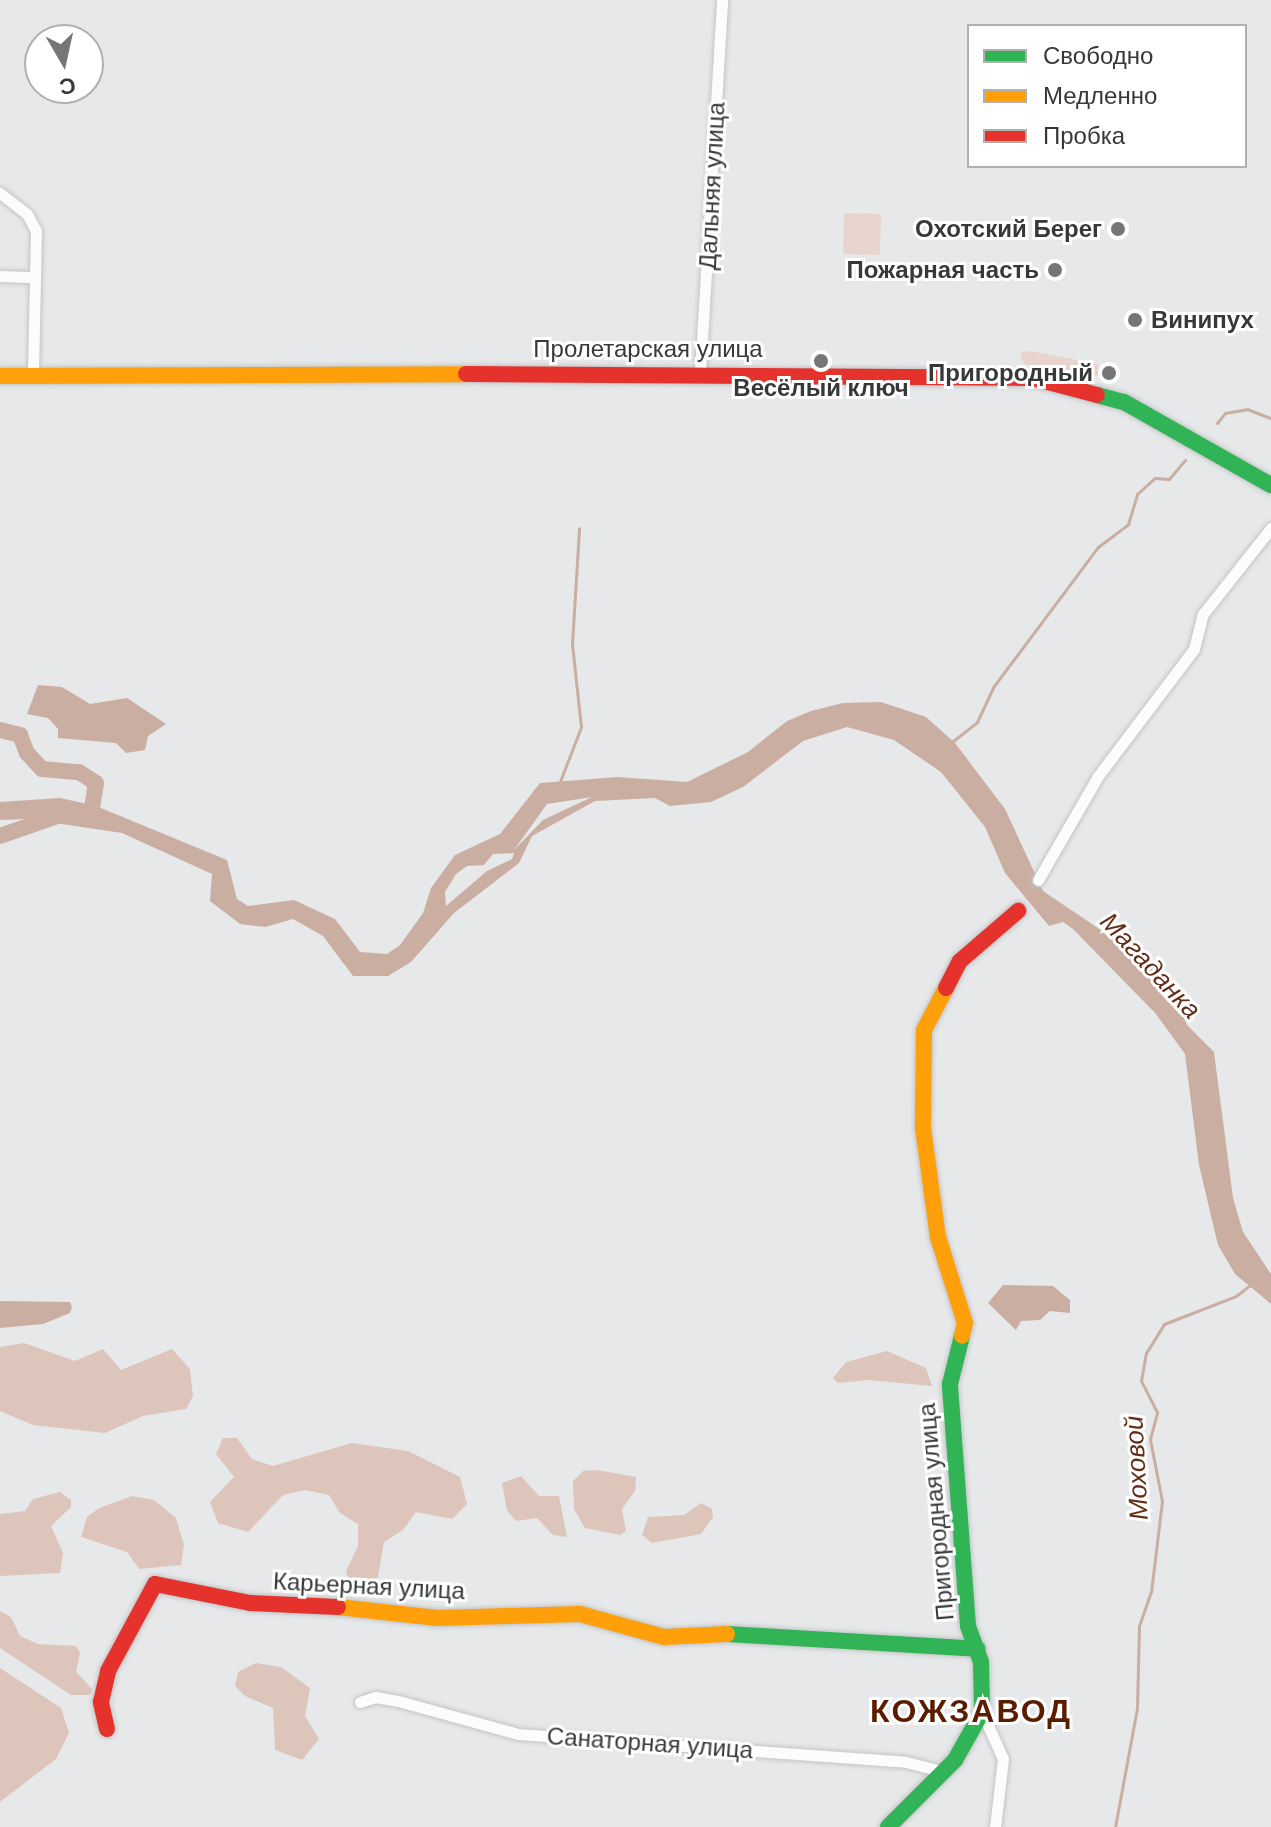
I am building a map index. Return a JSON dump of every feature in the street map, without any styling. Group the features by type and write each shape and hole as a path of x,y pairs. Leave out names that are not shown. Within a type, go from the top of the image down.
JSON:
{"street":[{"name":"Дальняя улица","path":"700,373 722,0"},
{"path":"0,193 27,214 36,231 33,376"},
{"path":"0,276 35,277"},
{"name":"Пролетарская улица","path":"0,376 968,373 1059,382 1124,402 1271,485"},
{"path":"1038,880 1098,776 1194,649 1203,614 1271,528"},
{"name":"Пригородная улица","path":"982,1712 978,1649 968,1626 950,1384 965,1323 938,1237 923,1128 924,1030 960,961 1018,911"},
{"name":"Карьерная улица","path":"107,1729 101,1702 108,1671 155,1584 250,1603 383,1609 437,1618 580,1614 664,1637 728,1634 978,1649"},
{"name":"Санаторная улица","path":"360,1702 389,1699 518,1734 906,1762 945,1772"},
{"path":"888,1827 945,1772 973,1736 982,1712"},
{"path":"982,1712 1003,1759 995,1827"}],"shaded area":[{"path":"844,213 881,214 880,255 843,254"},
{"path":"1030,351 1098,364 1100,376 1024,364 1020,353"},
{"path":"24,1343 75,1361 103,1349 121,1370 172,1349 190,1369 193,1396 186,1409 143,1416 105,1433 33,1425 0,1411 0,1347"},
{"path":"887,1351 926,1368 932,1386 868,1380 838,1383 833,1378 846,1362"},
{"path":"223,1438 237,1438 252,1459 273,1466 352,1443 408,1451 460,1477 467,1504 452,1519 416,1512 403,1530 384,1542 378,1577 366,1586 350,1583 346,1571 358,1546 358,1524 340,1513 329,1495 305,1490 283,1495 248,1532 218,1523 210,1502 234,1477 216,1454"},
{"path":"597,1470 636,1477 635,1491 622,1509 626,1531 620,1535 585,1528 574,1509 573,1481 583,1471"},
{"path":"521,1476 539,1496 559,1496 567,1537 553,1535 537,1518 516,1521 507,1510 502,1483"},
{"path":"60,1492 71,1500 71,1507 51,1526 63,1553 60,1573 0,1576 0,1514 25,1511 33,1499"},
{"path":"132,1496 154,1500 176,1518 184,1545 181,1565 139,1569 127,1552 81,1537 87,1517 99,1508"},
{"path":"701,1503 712,1509 713,1517 701,1534 652,1543 642,1535 648,1517 684,1515"},
{"path":"0,1611 11,1617 20,1636 38,1644 76,1646 80,1653 76,1672 92,1689 90,1695 71,1695 0,1648"},
{"path":"256,1663 281,1667 310,1688 305,1716 319,1739 302,1760 275,1750 273,1708 245,1696 235,1686 238,1672"},
{"path":"0,1668 61,1708 69,1733 56,1759 0,1802"}],"water":[{"path":"38,685 62,687 90,704 127,698 166,724 148,736 145,750 126,753 116,743 58,738 58,729 48,718 27,714"},
{"path":"881,702 926,717 955,743 1005,809 1043,891 1166,974 1187,1025 1214,1052 1233,1198 1243,1232 1271,1274 1271,1304 1235,1274 1218,1245 1199,1165 1185,1054 1156,1014 1073,929 1063,922 1049,926 1005,873 985,827 941,772 894,740 847,727 803,741 743,787 711,802 670,806 655,798 595,801 532,836 519,863 454,913 411,962 388,976 353,976 323,936 293,919 265,927 240,924 210,901 212,874 122,833 28,819 0,820 0,802 60,798 96,806 227,860 237,899 248,906 294,900 335,919 360,952 387,954 400,945 423,913 431,888 455,855 500,834 540,783 617,777 687,782 748,752 787,721 843,703","holes":["592,797 543,820 514,850 547,804","514,853 512,859 487,871 446,906 445,892 456,874 467,866 484,865 493,854"]},
{"path":"1003,1285 1053,1286 1070,1300 1070,1313 1050,1311 1040,1320 1021,1321 1016,1330 988,1303"},
{"path":"0,1301 70,1302 72,1307 70,1313 43,1324 0,1328"}],"waterway":[{"path":"1217,423 1225,413 1247,409 1271,418"},
{"path":"953,741 977,722 994,686 1098,547 1128,524 1137,494 1155,478 1169,479 1185,460"},
{"path":"559,784 581,727 572,644 579,528"},
{"path":"0,730 20,735 27,753 42,769 79,772 96,783 91,814"},
{"name":"Магаданка","path":"0,836 63,814"},
{"name":"Моховой","path":"1115,1827 1137,1708 1139,1626 1151,1592 1162,1501 1150,1439 1157,1412 1141,1381 1146,1353 1164,1324 1236,1296 1250,1285"}],"traffic: fast":[{"path":"1097,395 1124,402 1271,485"},
{"path":"888,1827 955,1760 982,1712 981,1662 968,1626 950,1384 962,1336"},
{"path":"727,1634 978,1649"}],"traffic: slow":[{"path":"0,376 466,374"},
{"path":"946,988 924,1030 923,1128 938,1237 965,1323 962,1336"},
{"path":"338,1607 437,1618 580,1614 664,1637 727,1634"}],"traffic: jam":[{"path":"466,374 1033,378 1097,395"},
{"path":"946,988 960,961 1018,911"},
{"path":"107,1729 101,1702 108,1671 155,1584 250,1603 338,1607"}],"place":[{"name":"Охотский Берег","path":"1118,229"},
{"name":"Пожарная часть","path":"1055,270"},
{"name":"Винипух","path":"1135,320"},
{"name":"Весёлый ключ","path":"821,361"},
{"name":"Пригородный","path":"1109,373"}],"district":[{"name":"КОЖЗАВОД","path":"971,1711"}]}
